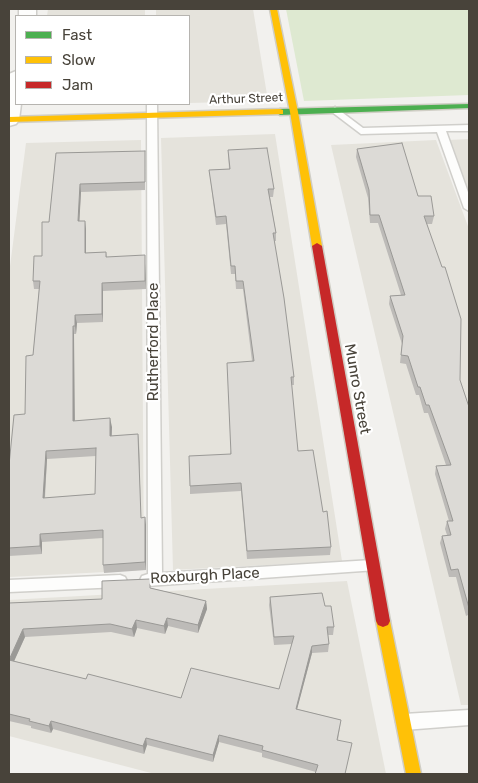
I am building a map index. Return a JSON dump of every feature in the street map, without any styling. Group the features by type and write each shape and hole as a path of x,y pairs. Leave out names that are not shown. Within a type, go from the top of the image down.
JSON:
{"street":[{"name":"Munro Street","path":"273,9 294,112 372,566 414,774"},
{"path":"9,120 15,83"},
{"name":"Arthur Street","path":"9,120 152,110 294,112 469,106"}],"lane":[{"name":"Rutherford Place","path":"152,110 155,579"},
{"path":"335,110 361,131 469,128"},
{"path":"440,128 469,208"},
{"name":"Roxburgh Place","path":"9,586 372,566"},
{"path":"403,722 469,717"}],"shaded area":[{"path":"48,9 145,9 145,15 47,15"},
{"path":"156,9 253,9 268,101 190,103 190,15 156,15"},
{"path":"275,134 342,561 173,570 161,138"},
{"path":"469,139 469,196 448,140"},
{"path":"141,140 144,570 9,577 9,274 26,143"},
{"path":"436,140 469,229 469,705 461,705 331,145"},
{"path":"347,581 386,774 155,774 9,736 9,600"}],"green space":[{"path":"286,9 469,9 469,95 304,101"}],"building":[{"path":"402,143 418,196 431,196 434,216 424,216 442,267 445,267 461,319 460,380 469,407 469,608 458,569 451,570 442,536 451,535 447,521 453,521 436,466 451,465 429,405 426,405 420,387 418,387 408,356 401,355 403,336 390,296 405,295 379,215 370,215 369,190 357,149"},
{"path":"267,148 274,189 268,189 276,233 273,233 284,298 294,377 291,377 298,451 313,450 323,512 327,511 331,547 247,551 241,483 190,486 189,456 231,454 227,363 254,361 243,281 236,281 235,266 231,266 226,216 216,217 209,170 230,169 228,150"},
{"path":"145,151 145,182 80,184 78,221 85,221 85,253 106,252 106,257 145,255 145,281 102,283 102,314 75,315 75,326 73,326 73,421 110,418 110,436 138,434 141,518 145,517 145,562 103,565 103,530 40,534 40,546 9,548 9,465 14,415 25,414 26,356 33,355 40,281 33,281 34,256 42,256 42,222 49,222 56,153","holes":["96,448 95,494 43,498 46,451"]},
{"path":"150,579 150,588 206,601 198,625 167,618 164,626 136,620 132,629 110,624 23,629 9,660 9,603 102,599 102,581"},
{"path":"322,593 325,606 331,606 334,627 327,627 329,644 312,646 296,709 341,720 337,740 352,743 345,774 315,774 318,765 262,750 263,746 219,735 213,755 146,738 143,746 51,721 49,726 29,721 30,719 9,714 9,660 86,679 88,674 181,698 191,668 279,689 294,636 274,637 270,597"}],"traffic: fast":[{"path":"280,112 469,106"}],"traffic: slow":[{"path":"273,9 294,112 317,246"},
{"path":"9,120 280,112"},
{"path":"383,621 414,774"}],"traffic: jam":[{"path":"317,246 383,621"}]}
